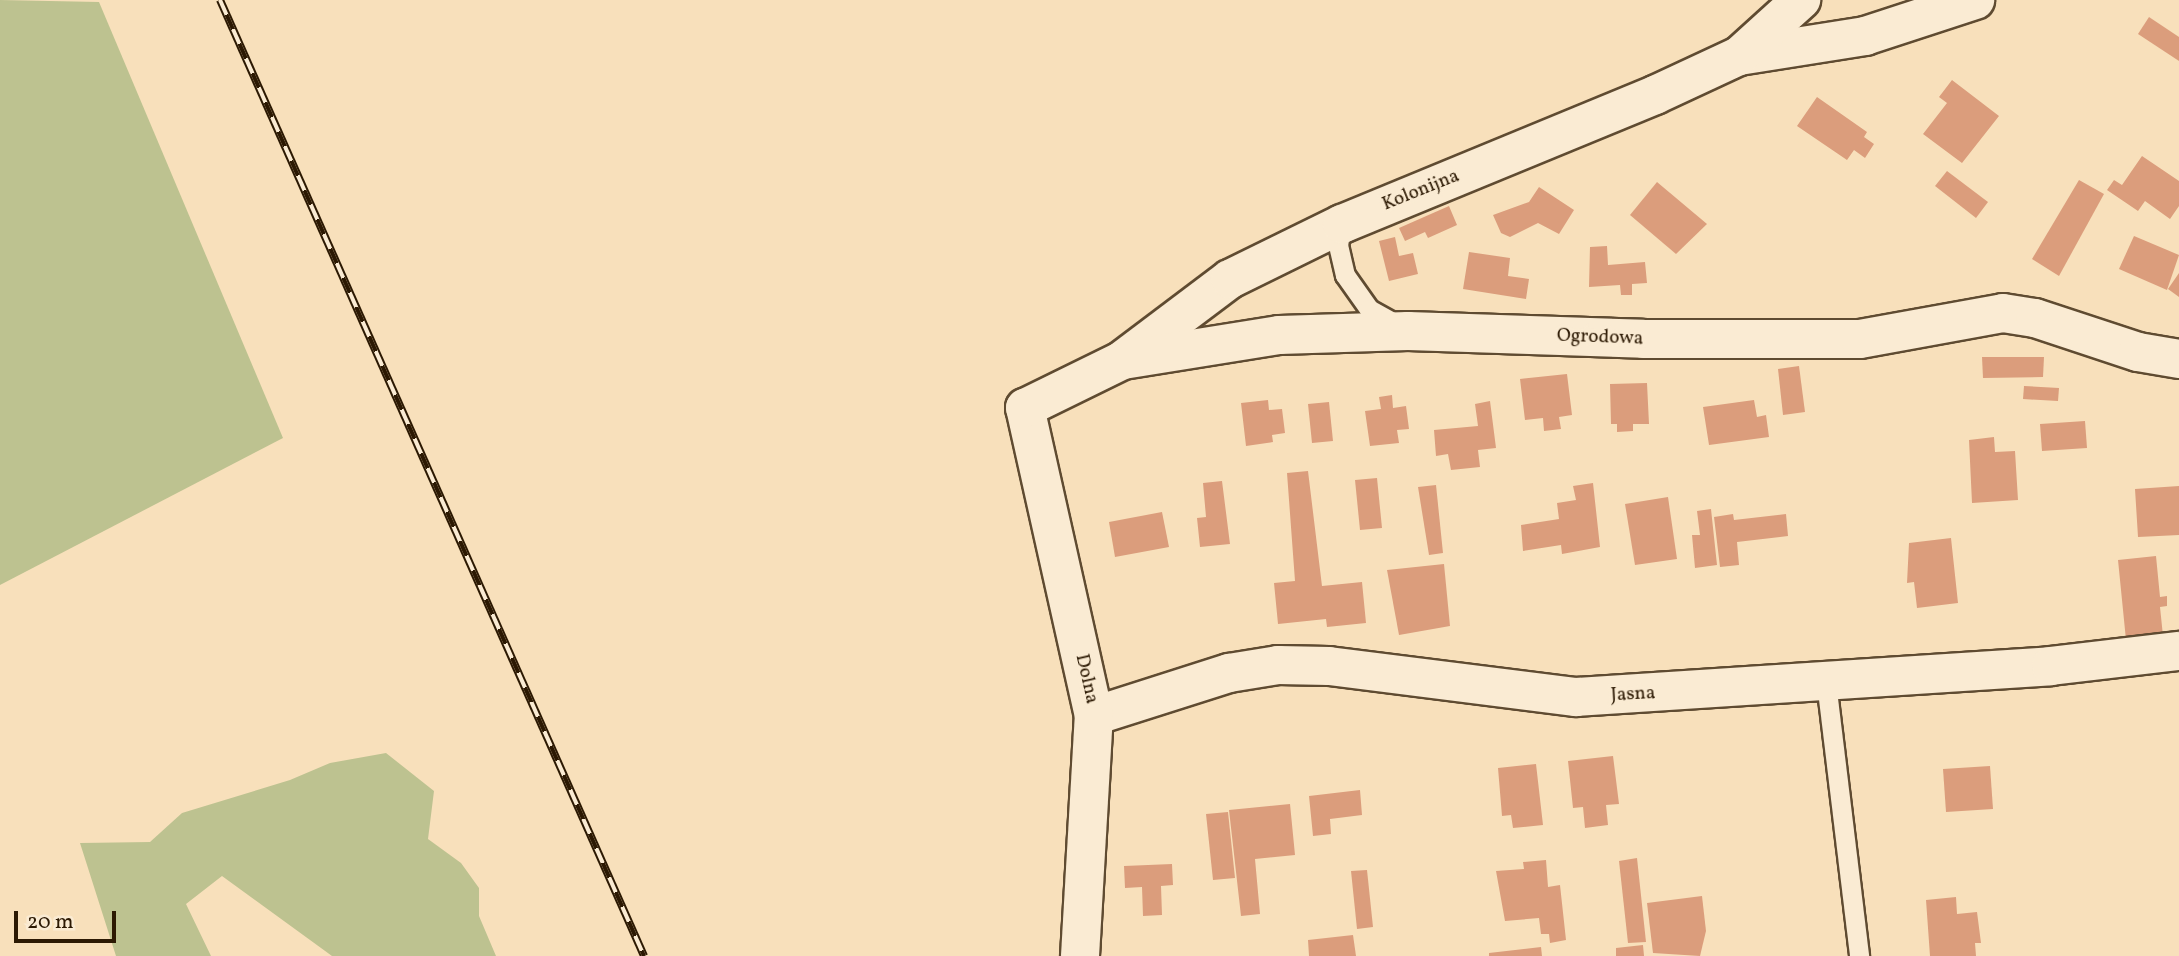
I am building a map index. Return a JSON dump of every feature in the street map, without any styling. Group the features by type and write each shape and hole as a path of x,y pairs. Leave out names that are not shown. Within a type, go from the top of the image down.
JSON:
{"street":[{"name":"Kolonijna","path":"1739,56 1801,0"},
{"name":"Kolonijna","path":"1123,360 1230,279 1342,224 1739,56 1865,36 1975,0"},
{"name":"Ogrodowa","path":"1025,408 1123,360 1279,335 1408,331 1643,339 1860,338 2003,313 2035,318 2138,352 2179,359"},
{"name":"Dolna","path":"1025,408 1094,716 1080,956"},
{"name":"Jasna","path":"1094,716 1229,673 1278,665 1329,666 1576,697 1826,682 2179,651"}],"lane":[{"path":"1342,224 1338,245 1345,275 1369,309 1408,331"},
{"path":"1826,682 1859,956"}],"green space":[{"path":"0,0 99,2 283,438 0,585"},
{"path":"386,753 434,791 428,839 461,863 479,888 479,916 496,956 332,956 222,876 186,904 211,956 116,956 80,843 150,842 182,813 290,780 330,763"}],"building":[{"path":"2149,17 2179,37 2179,61 2138,34"},
{"path":"1952,80 1999,116 1962,163 1923,134 1947,103 1939,97"},
{"path":"1817,97 1867,132 1864,137 1874,144 1865,158 1854,150 1847,160 1797,126"},
{"path":"2142,156 2179,181 2179,206 2170,219 2145,201 2138,211 2107,190 2114,180 2122,185"},
{"path":"1947,171 1988,202 1976,218 1935,186"},
{"path":"2079,180 2104,194 2059,276 2032,259"},
{"path":"1657,182 1707,224 1676,254 1630,215"},
{"path":"1539,187 1574,210 1559,234 1538,223 1510,237 1501,233 1493,215 1529,202"},
{"path":"1449,206 1457,225 1428,238 1425,232 1405,241 1399,228"},
{"path":"2134,236 2179,255 2167,290 2119,269"},
{"path":"1395,237 1399,256 1413,253 1418,274 1389,281 1379,241"},
{"path":"1607,246 1608,265 1645,262 1647,283 1632,284 1632,295 1621,295 1620,285 1589,287 1590,247"},
{"path":"1469,252 1510,258 1508,276 1529,279 1526,299 1463,289"},
{"path":"2179,273 2179,297 2168,289"},
{"path":"1982,357 2044,357 2043,377 1983,378"},
{"path":"1799,366 1805,412 1783,415 1778,369"},
{"path":"1567,374 1572,415 1559,417 1561,429 1544,431 1543,418 1525,420 1520,379"},
{"path":"1647,383 1649,424 1633,424 1633,431 1617,432 1617,424 1611,424 1610,384"},
{"path":"2024,386 2059,388 2058,401 2023,399"},
{"path":"1392,395 1393,408 1406,406 1409,429 1397,430 1399,443 1370,446 1365,411 1381,409 1379,397"},
{"path":"1268,400 1269,410 1282,409 1285,433 1272,435 1273,442 1246,446 1241,403"},
{"path":"1754,400 1757,417 1766,415 1769,437 1709,445 1703,407"},
{"path":"1490,401 1496,448 1478,450 1480,467 1451,470 1448,454 1436,456 1434,430 1478,426 1475,404"},
{"path":"1329,402 1333,441 1312,443 1308,404"},
{"path":"2085,421 2087,448 2042,451 2040,424"},
{"path":"1994,437 1995,452 2015,451 2018,500 1972,503 1969,440"},
{"path":"1308,471 1322,586 1362,582 1366,623 1327,627 1326,619 1278,624 1274,583 1295,581 1287,473"},
{"path":"1377,478 1382,528 1360,530 1355,480"},
{"path":"1222,481 1230,544 1200,547 1197,518 1206,517 1203,483"},
{"path":"1593,483 1600,547 1562,554 1561,545 1523,551 1521,525 1559,519 1557,503 1576,500 1573,486"},
{"path":"1436,485 1443,553 1429,555 1418,487"},
{"path":"2179,486 2179,535 2138,537 2135,489"},
{"path":"1668,497 1677,559 1635,565 1625,504"},
{"path":"1711,509 1717,565 1695,568 1692,535 1700,535 1697,511"},
{"path":"1162,512 1169,547 1115,557 1109,522"},
{"path":"1733,514 1734,520 1786,514 1788,536 1737,542 1739,565 1720,567 1714,517"},
{"path":"1951,538 1958,603 1917,608 1914,582 1907,583 1909,543"},
{"path":"2156,556 2160,597 2167,596 2167,606 2160,607 2163,636 2126,640 2118,560"},
{"path":"1444,564 1450,626 1399,635 1387,570"},
{"path":"1613,756 1619,804 1606,805 1608,825 1585,828 1583,807 1573,808 1568,761"},
{"path":"1536,764 1543,825 1513,828 1511,815 1502,816 1498,768"},
{"path":"1990,766 1993,809 1946,812 1943,769"},
{"path":"1360,790 1362,815 1330,819 1331,834 1313,836 1309,796"},
{"path":"1290,804 1295,855 1255,859 1260,914 1241,916 1229,810"},
{"path":"1228,812 1235,878 1213,880 1206,814"},
{"path":"1637,858 1646,942 1628,943 1619,861"},
{"path":"1546,860 1548,887 1560,885 1566,940 1550,943 1549,934 1541,934 1539,918 1505,921 1496,871 1524,869 1523,862"},
{"path":"1172,864 1173,885 1161,886 1162,915 1143,916 1142,887 1125,888 1124,866"},
{"path":"1367,870 1373,927 1357,929 1351,871"},
{"path":"1702,896 1706,931 1700,956 1653,953 1647,903"},
{"path":"1956,897 1957,914 1977,912 1981,943 1975,943 1976,956 1930,956 1926,900"},
{"path":"1353,935 1356,956 1309,956 1308,940"},
{"path":"1643,945 1644,956 1616,956 1616,948"},
{"path":"1541,947 1542,956 1489,956 1489,953"}],"railway":[{"path":"220,0 644,956"}]}
